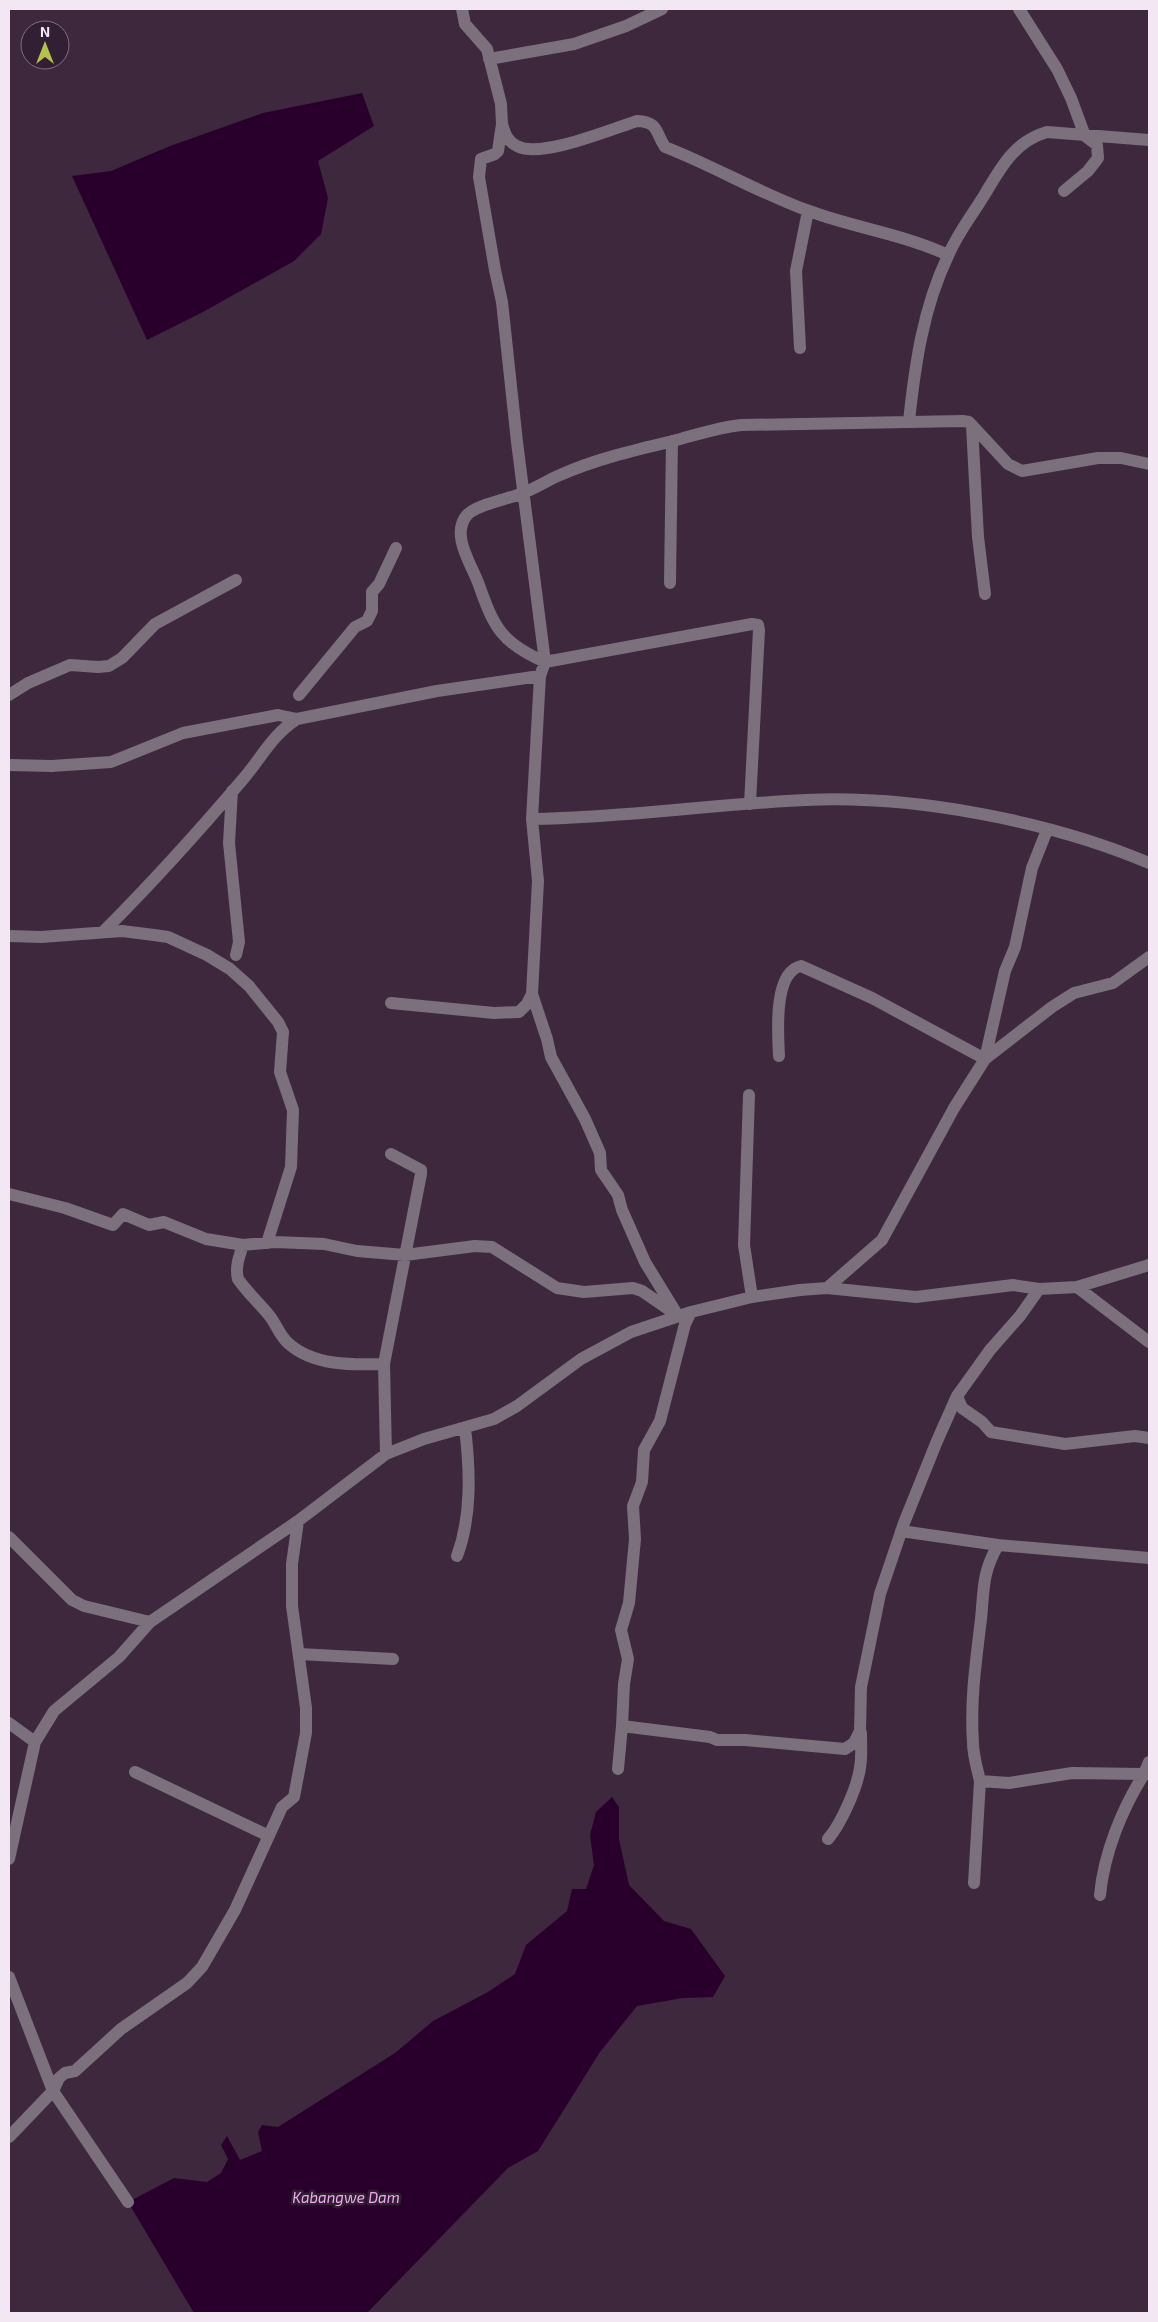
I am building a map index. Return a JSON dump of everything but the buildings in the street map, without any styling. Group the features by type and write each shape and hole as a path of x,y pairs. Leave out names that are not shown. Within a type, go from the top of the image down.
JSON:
{"street":[{"path":"462,9 466,24 487,50 501,104 502,124 498,151 481,159 479,177 494,270 502,302 517,442 545,662 540,676 532,819 538,881 532,994 548,1039 551,1058 585,1119 600,1153 602,1170 618,1195 622,1210 645,1262 678,1316"},
{"path":"489,59 574,44 626,26 662,9"},
{"path":"1020,9 1053,62 1071,98 1085,136 1097,145 1098,158 1088,171 1064,191"},
{"path":"502,124 506,138 518,147 536,149 563,145 637,121 649,121 655,126 665,147 708,164 752,187 808,211 927,245 948,255"},
{"path":"908,421 915,366 928,310 948,255 1007,157 1016,148 1036,135 1047,132 1149,140"},
{"path":"800,348 796,271 808,211"},
{"path":"750,804 759,630 756,624 545,662 527,654 512,644 492,621 461,543 462,526 467,515 475,509 525,493 561,474 633,450 726,426 963,421 969,422 1008,464 1022,471 1098,458 1121,458 1149,464"},
{"path":"972,426 978,538 985,594"},
{"path":"670,583 672,441"},
{"path":"299,695 356,627 367,621 372,611 372,592 379,584 396,548"},
{"path":"9,695 28,683 70,665 109,666 122,658 155,624 236,580"},
{"path":"9,765 44,766 111,762 164,739 183,733 278,714 297,719 437,691 540,676"},
{"path":"103,932 139,896 232,791 274,738 297,719"},
{"path":"232,791 229,842 239,942 236,955"},
{"path":"532,819 589,818 750,804 859,800 907,804 969,813 1047,830 1124,852 1149,863"},
{"path":"828,1288 882,1240 954,1108 985,1059 1005,971 1015,947 1032,868 1047,830"},
{"path":"9,936 122,931 161,936 207,955 230,969 249,986 278,1022 283,1032 280,1072 293,1110 291,1167 267,1243"},
{"path":"985,1059 1052,1007 1074,993 1113,983 1149,957"},
{"path":"779,1056 778,1026 785,981 790,972 801,966 872,998 985,1059"},
{"path":"392,1003 494,1013 519,1012 527,1004 532,994"},
{"path":"749,1094 744,1246 752,1297"},
{"path":"386,1454 384,1364 422,1174 421,1170 391,1154"},
{"path":"9,1194 66,1208 114,1224 123,1214 149,1225 164,1222 206,1239 243,1245 267,1243 324,1244 357,1251 405,1255 475,1246 492,1247 556,1288 584,1292 633,1288 642,1291 678,1316"},
{"path":"243,1245 238,1260 238,1279 270,1316 287,1343 311,1357 327,1361 354,1365 384,1364"},
{"path":"9,1859 35,1742 54,1711 119,1657 150,1622 298,1521 386,1454 424,1439 494,1419 517,1406 582,1359 631,1332 678,1316 752,1297 828,1288 916,1297 1013,1285 1039,1289 1077,1287 1149,1265"},
{"path":"1077,1287 1149,1342"},
{"path":"828,1839 834,1832 851,1795 860,1769 861,1687 880,1594 902,1531 957,1396 990,1350 1020,1316 1039,1289"},
{"path":"618,1769 624,1684 628,1659 620,1630 630,1604 635,1539 633,1506 642,1482 644,1450 660,1421 684,1324 692,1312"},
{"path":"957,1396 962,1408 982,1422 991,1432 1064,1444 1135,1436 1149,1438"},
{"path":"456,1556 464,1536 467,1511 468,1448 465,1428"},
{"path":"9,2137 53,2091 59,2078 66,2073 76,2071 122,2029 187,1983 202,1967 235,1910 282,1807 294,1797 306,1734 306,1708 292,1606 292,1564 298,1521"},
{"path":"902,1531 998,1545 1149,1558"},
{"path":"9,1537 72,1600 84,1606 150,1622"},
{"path":"974,1883 980,1781 973,1745 971,1715 974,1669 987,1564 998,1545"},
{"path":"299,1654 393,1659"},
{"path":"9,1723 35,1742"},
{"path":"622,1726 710,1737 717,1740 733,1739 845,1749 854,1743 860,1730"},
{"path":"980,1781 1010,1783 1041,1776 1072,1773 1147,1770"},
{"path":"1100,1895 1104,1864 1128,1798 1147,1770"},
{"path":"135,1772 269,1836"},
{"path":"9,1977 53,2091 128,2202"}],"water":[{"path":"362,93 374,126 318,161 328,198 321,234 294,261 203,312 147,340 72,176 111,171 170,146 263,113"},
{"name":"Kabangwe Dam","path":"612,1797 619,1807 619,1839 629,1885 664,1921 691,1929 725,1976 713,1997 683,1998 637,2006 600,2052 538,2151 508,2168 367,2313 194,2313 128,2202 174,2178 207,2182 221,2173 228,2159 221,2145 227,2136 240,2160 262,2151 258,2132 262,2125 278,2127 395,2053 433,2021 488,1992 515,1974 526,1945 567,1911 572,1889 586,1889 594,1865 590,1835 596,1812"}]}
